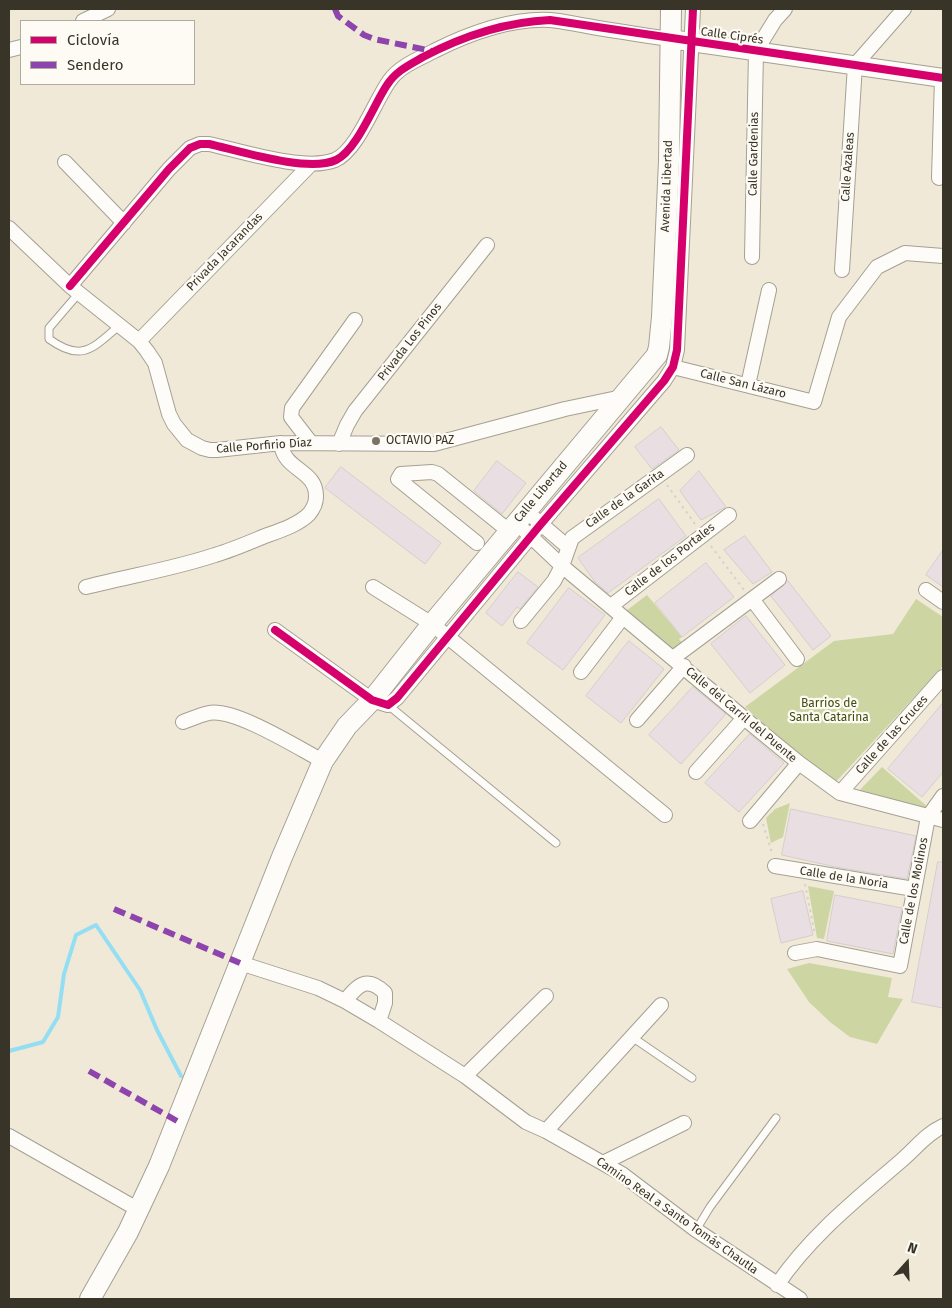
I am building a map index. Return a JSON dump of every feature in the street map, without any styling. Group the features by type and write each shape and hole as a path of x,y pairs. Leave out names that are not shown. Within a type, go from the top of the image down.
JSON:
{"main road":[{"name":"Avenida Libertad","path":"652,362 659,347 662,317 669,161 671,9"},
{"name":"Calle Libertad","path":"90,1299 114,1260 139,1210 170,1139 323,761 347,726 380,702 432,624 652,362"}],"street":[{"path":"85,20 108,9"},
{"path":"274,630 380,702 397,698 541,524 664,381 673,367 677,350 693,9"},
{"path":"756,51 775,20 785,9"},
{"path":"854,65 904,9"},
{"name":"Calle Ciprés","path":"75,289 124,223 169,169 190,148 200,144 209,144 285,161 312,164 336,160 346,153 356,140 387,84 396,73 433,52 470,35 528,21 550,20 942,78"},
{"name":"Calle Gardenias","path":"752,257 756,51"},
{"name":"Calle Azaleas","path":"842,270 854,65"},
{"path":"939,178 942,78"},
{"path":"66,162 124,223"},
{"name":"Privada Jacarandas","path":"139,341 312,164"},
{"name":"Calle Porfirio Díaz","path":"9,228 75,289 139,341 155,363 169,414 181,435 202,448 218,450 281,443 434,444 565,409 622,397"},
{"name":"Privada Los Pinos","path":"339,444 355,411 487,245"},
{"name":"Calle San Lázaro","path":"673,367 814,402 839,317 877,268 906,253 943,256"},
{"path":"748,385 769,290"},
{"path":"311,443 291,417 292,408 295,401 355,320"},
{"path":"86,587 214,556 281,530 304,518 314,506 316,490 306,475 285,459 281,443"},
{"name":"Calle de la Garita","path":"568,547 572,538 579,532 687,455"},
{"path":"476,543 398,479 400,474 432,472 438,474 517,521 541,524 568,547 562,566 554,581 520,621"},
{"name":"Calle de los Portales","path":"611,606 729,514"},
{"name":"Calle del Carril del Puente","path":"517,521 531,538 562,566 799,763 840,793 943,820"},
{"path":"637,720 678,662 752,599 779,579"},
{"path":"373,587 432,624 665,815"},
{"path":"926,590 943,602"},
{"path":"752,599 797,659"},
{"path":"581,672 623,617"},
{"name":"Calle de las Cruces","path":"840,793 943,677"},
{"path":"183,722 210,713 226,714 241,719 323,761"},
{"path":"696,772 744,718"},
{"path":"750,821 799,763"},
{"path":"928,817 943,796"},
{"name":"Calle de los Molinos","path":"817,949 900,966 928,817"},
{"name":"Calle de la Noria","path":"775,866 802,872 914,889"},
{"path":"796,953 817,949"},
{"name":"Camino Real a Santo Tomás Chautla","path":"240,963 302,982 345,1001 379,1021 465,1076 526,1122 546,1131 622,1174 696,1230 800,1299"},
{"path":"345,1001 356,986 368,982 377,985 385,993 385,1002 379,1021"},
{"path":"465,1076 546,996"},
{"path":"546,1131 661,1005"},
{"path":"603,1163 684,1123"},
{"path":"777,1285 792,1264 831,1221 908,1155 930,1133 943,1127"},
{"path":"9,1136 139,1210"}],"lane":[{"path":"75,289 49,328 50,339 61,348 80,352 94,347 120,325"},
{"path":"380,702 556,843"},
{"path":"632,1037 692,1078"},
{"path":"696,1230 710,1207 776,1118"}],"path":[{"path":"660,475 752,599"},
{"path":"759,809 775,866"},
{"path":"802,872 817,949"}],"green space":[{"path":"647,595 682,637 679,639 684,645 675,653 626,611"},
{"name":"Barrios de Santa Catarina","path":"916,599 943,617 943,666 832,786 745,707 834,641 893,634"},
{"path":"882,767 929,808 855,795"},
{"path":"790,803 783,837 771,843 766,818 775,809"},
{"path":"808,886 834,891 824,939 817,938"},
{"path":"809,963 892,978 888,997 903,999 877,1044 850,1037 830,1022 809,1002 787,969"}],"building":[{"path":"661,427 679,450 652,469 635,447"},
{"path":"497,461 526,483 502,514 474,491"},
{"path":"341,467 441,543 425,564 325,488"},
{"path":"699,471 726,507 701,520 680,491"},
{"path":"659,499 686,536 608,593 595,582 578,558"},
{"path":"745,536 772,572 753,584 724,550"},
{"path":"943,550 943,587 926,575"},
{"path":"706,563 734,597 682,637 655,603"},
{"path":"518,572 538,587 520,609 517,607 502,626 486,613"},
{"path":"788,581 831,636 813,650 771,596"},
{"path":"569,588 605,615 563,670 527,643"},
{"path":"746,616 785,665 750,693 711,644"},
{"path":"629,641 664,669 621,723 586,696"},
{"path":"693,687 726,714 681,764 649,735"},
{"path":"943,703 943,772 922,797 888,769"},
{"path":"750,734 784,763 739,812 705,783"},
{"path":"791,809 916,836 907,879 836,867 782,855"},
{"path":"938,862 943,862 943,1008 912,1002"},
{"path":"803,891 813,935 781,943 771,899"},
{"path":"835,895 902,908 893,954 827,941"}],"waterway":[{"path":"9,1051 43,1042 58,1017 64,974 76,935 96,925 140,990 157,1030 181,1076"}],"marked path":[{"path":"335,9 338,16 364,35 374,39 432,51"},
{"path":"114,909 240,963"},
{"path":"89,1071 177,1121"}],"cycle path":[{"path":"275,630 372,700 388,705 397,698 541,524 664,381 673,367 677,350 693,9"},
{"path":"70,286 169,169 190,148 200,144 209,144 274,160 309,164 336,160 351,147 387,85 399,72 423,57 453,43 500,27 550,20 943,78"}],"place":[{"name":"OCTAVIO PAZ","path":"376,441"}]}
